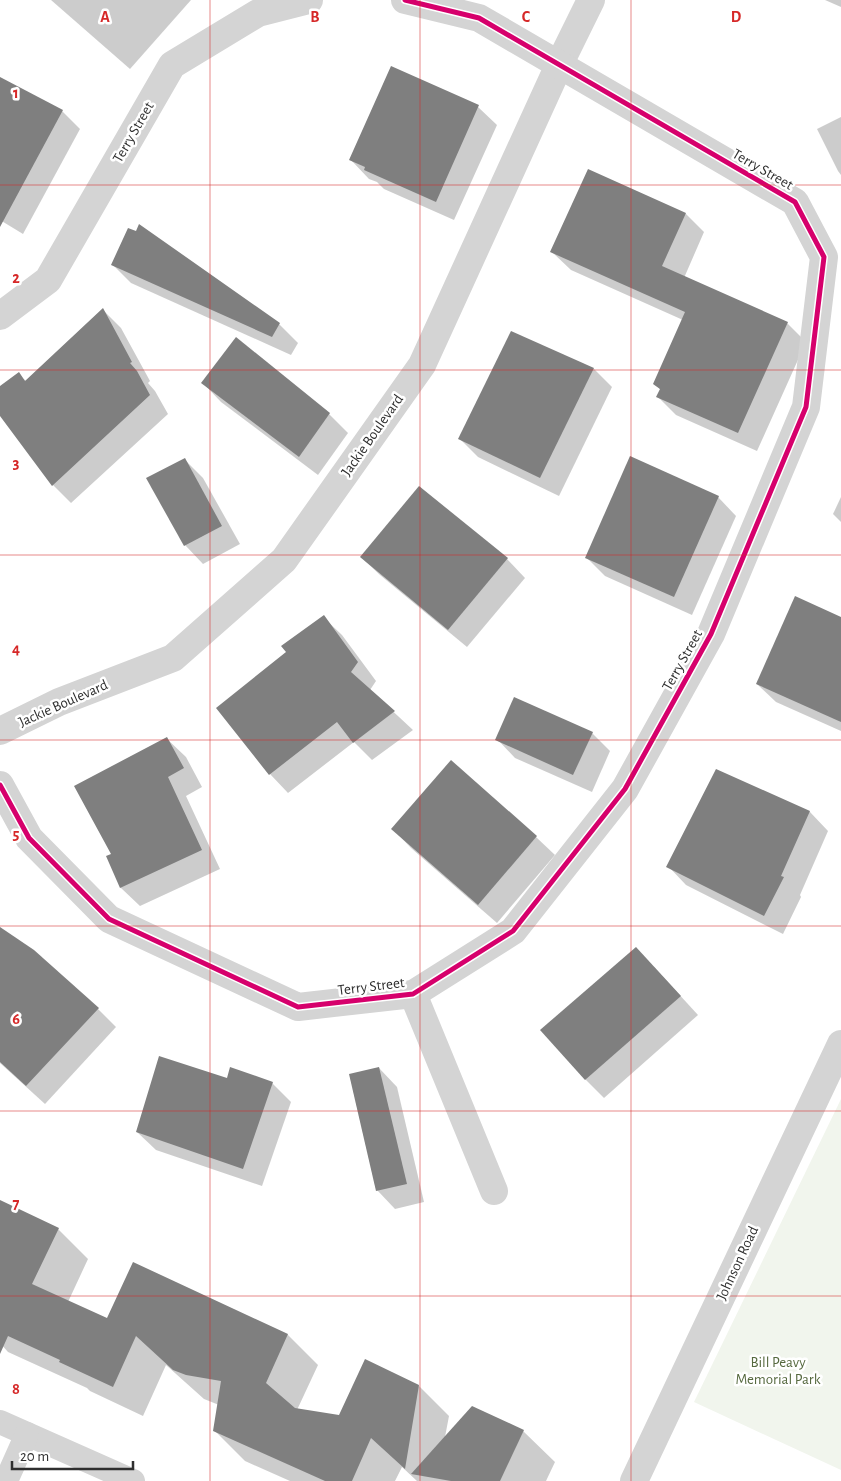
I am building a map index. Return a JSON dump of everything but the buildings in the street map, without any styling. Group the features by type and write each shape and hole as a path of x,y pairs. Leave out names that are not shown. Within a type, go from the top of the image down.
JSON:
{"street":[{"name":"Terry Street","path":"0,316 48,280 172,65 258,13 309,0"},
{"name":"Terry Street","path":"0,785 29,838 109,919 298,1007 413,994 513,931 625,789 711,634 806,407 824,257 795,202 479,18 405,0"},
{"name":"Jackie Boulevard","path":"0,731 59,702 173,658 284,560 422,365 559,65 591,0"},
{"path":"413,994 494,1192"},
{"name":"Johnson Road","path":"634,1481 841,1044"}],"lane":[{"path":"0,1422 133,1481"},
{"path":"6,1481 27,1434"}],"green space":[{"name":"Bill Peavy Memorial Park","path":"841,1099 841,1470 694,1402"}],"cycle path":[{"path":"0,785 29,838 109,919 298,1007 413,994 513,931 625,789 711,634 806,407 824,257 795,202 479,18 405,0"}]}
